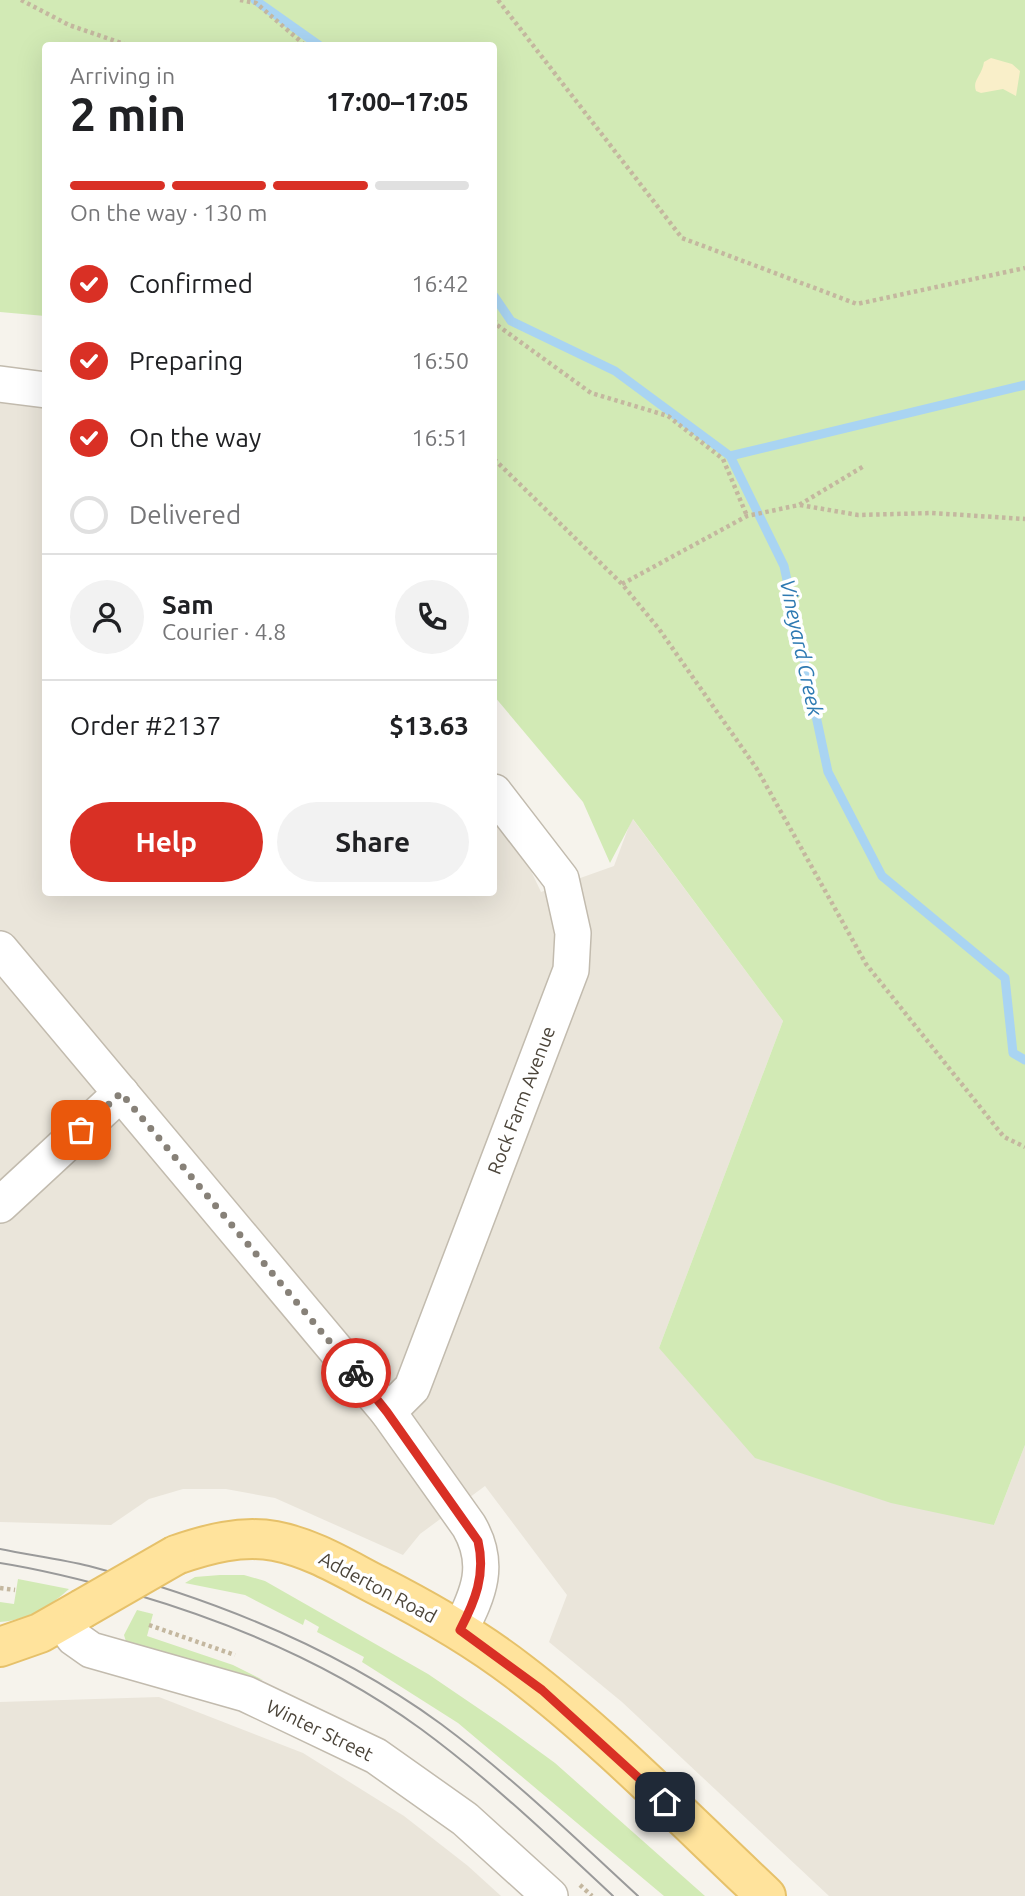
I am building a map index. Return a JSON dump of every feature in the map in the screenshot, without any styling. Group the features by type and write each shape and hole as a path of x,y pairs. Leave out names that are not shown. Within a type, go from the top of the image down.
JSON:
{"main road":[{"name":"Adderton Road","path":"0,1647 20,1642 72,1616 176,1555 219,1542 244,1539 273,1541 302,1548 374,1583 460,1630 515,1669 572,1716 766,1896"}],"street":[{"path":"0,384 42,389"},
{"name":"Rock Farm Avenue","path":"387,1412 412,1388 571,970 573,933 561,880 497,796"},
{"path":"0,949 387,1412 478,1541 482,1558 481,1578 470,1611 460,1630"},
{"path":"0,1205 121,1093"},
{"name":"Winter Street","path":"72,1616 74,1638 91,1650 246,1694 376,1756 465,1819 550,1896"}],"path":[{"path":"21,0 69,24 119,42"},
{"path":"240,0 256,3 301,42"},
{"path":"498,0 682,237 857,304 1025,268"},
{"path":"497,325 591,393 668,416 723,459 747,516"},
{"path":"497,462 622,584 659,629 757,769 866,964 1004,1137 1025,1147"},
{"path":"622,584 747,516 799,505 864,466"},
{"path":"799,505 858,515 932,513 1025,519"},
{"path":"0,1588 15,1590"}],"shaded area":[{"path":"0,395 42,398 42,896 497,896 497,816 515,837 541,892 614,866 632,818 783,1021 659,1348 994,1525 1025,1445 1025,1896 829,1896 622,1702 549,1642 567,1595 485,1486 420,1534 403,1555 275,1498 226,1489 183,1489 149,1499 111,1525 0,1522"},
{"path":"159,1697 303,1753 404,1816 468,1866 501,1896 0,1896 0,1702"}],"green space":[{"path":"0,0 1025,0 1025,1445 994,1525 891,1503 755,1458 659,1348 783,1021 633,819 610,863 583,802 497,700 497,42 42,42 42,316 0,312"},
{"path":"244,1575 265,1581 428,1674 555,1763 705,1896 664,1896 458,1723 362,1662 364,1657 317,1632 319,1627 305,1619 303,1625 245,1595 185,1583 195,1577"},
{"path":"18,1579 69,1589 38,1612 20,1619 0,1622 0,1602 14,1604"},
{"path":"137,1610 153,1614 147,1636 233,1665 263,1680 222,1672 127,1645 124,1635"}],"sand":[{"path":"991,58 1012,64 1020,71 1016,96 1003,89 981,93 976,91 975,84 984,62"}],"waterway":[{"name":"Vineyard Creek","path":"255,0 314,42"},
{"name":"Vineyard Creek","path":"497,300 511,321 615,371 730,456 784,566 828,772 882,876 1005,978 1013,1053 1025,1060"},
{"path":"730,456 1025,385"}],"tram line":[{"path":"0,1549 89,1566 182,1594 272,1628 359,1671 401,1696 467,1744 542,1807 638,1896"},
{"path":"0,1563 134,1594 210,1619 284,1649 354,1686 421,1729 471,1768 613,1896"}],"way so far":[{"path":"81,1130 121,1093 356,1373"}],"route":[{"path":"356,1373 387,1412 478,1541 482,1558 481,1578 470,1611 460,1630 542,1690 665,1802"}]}
